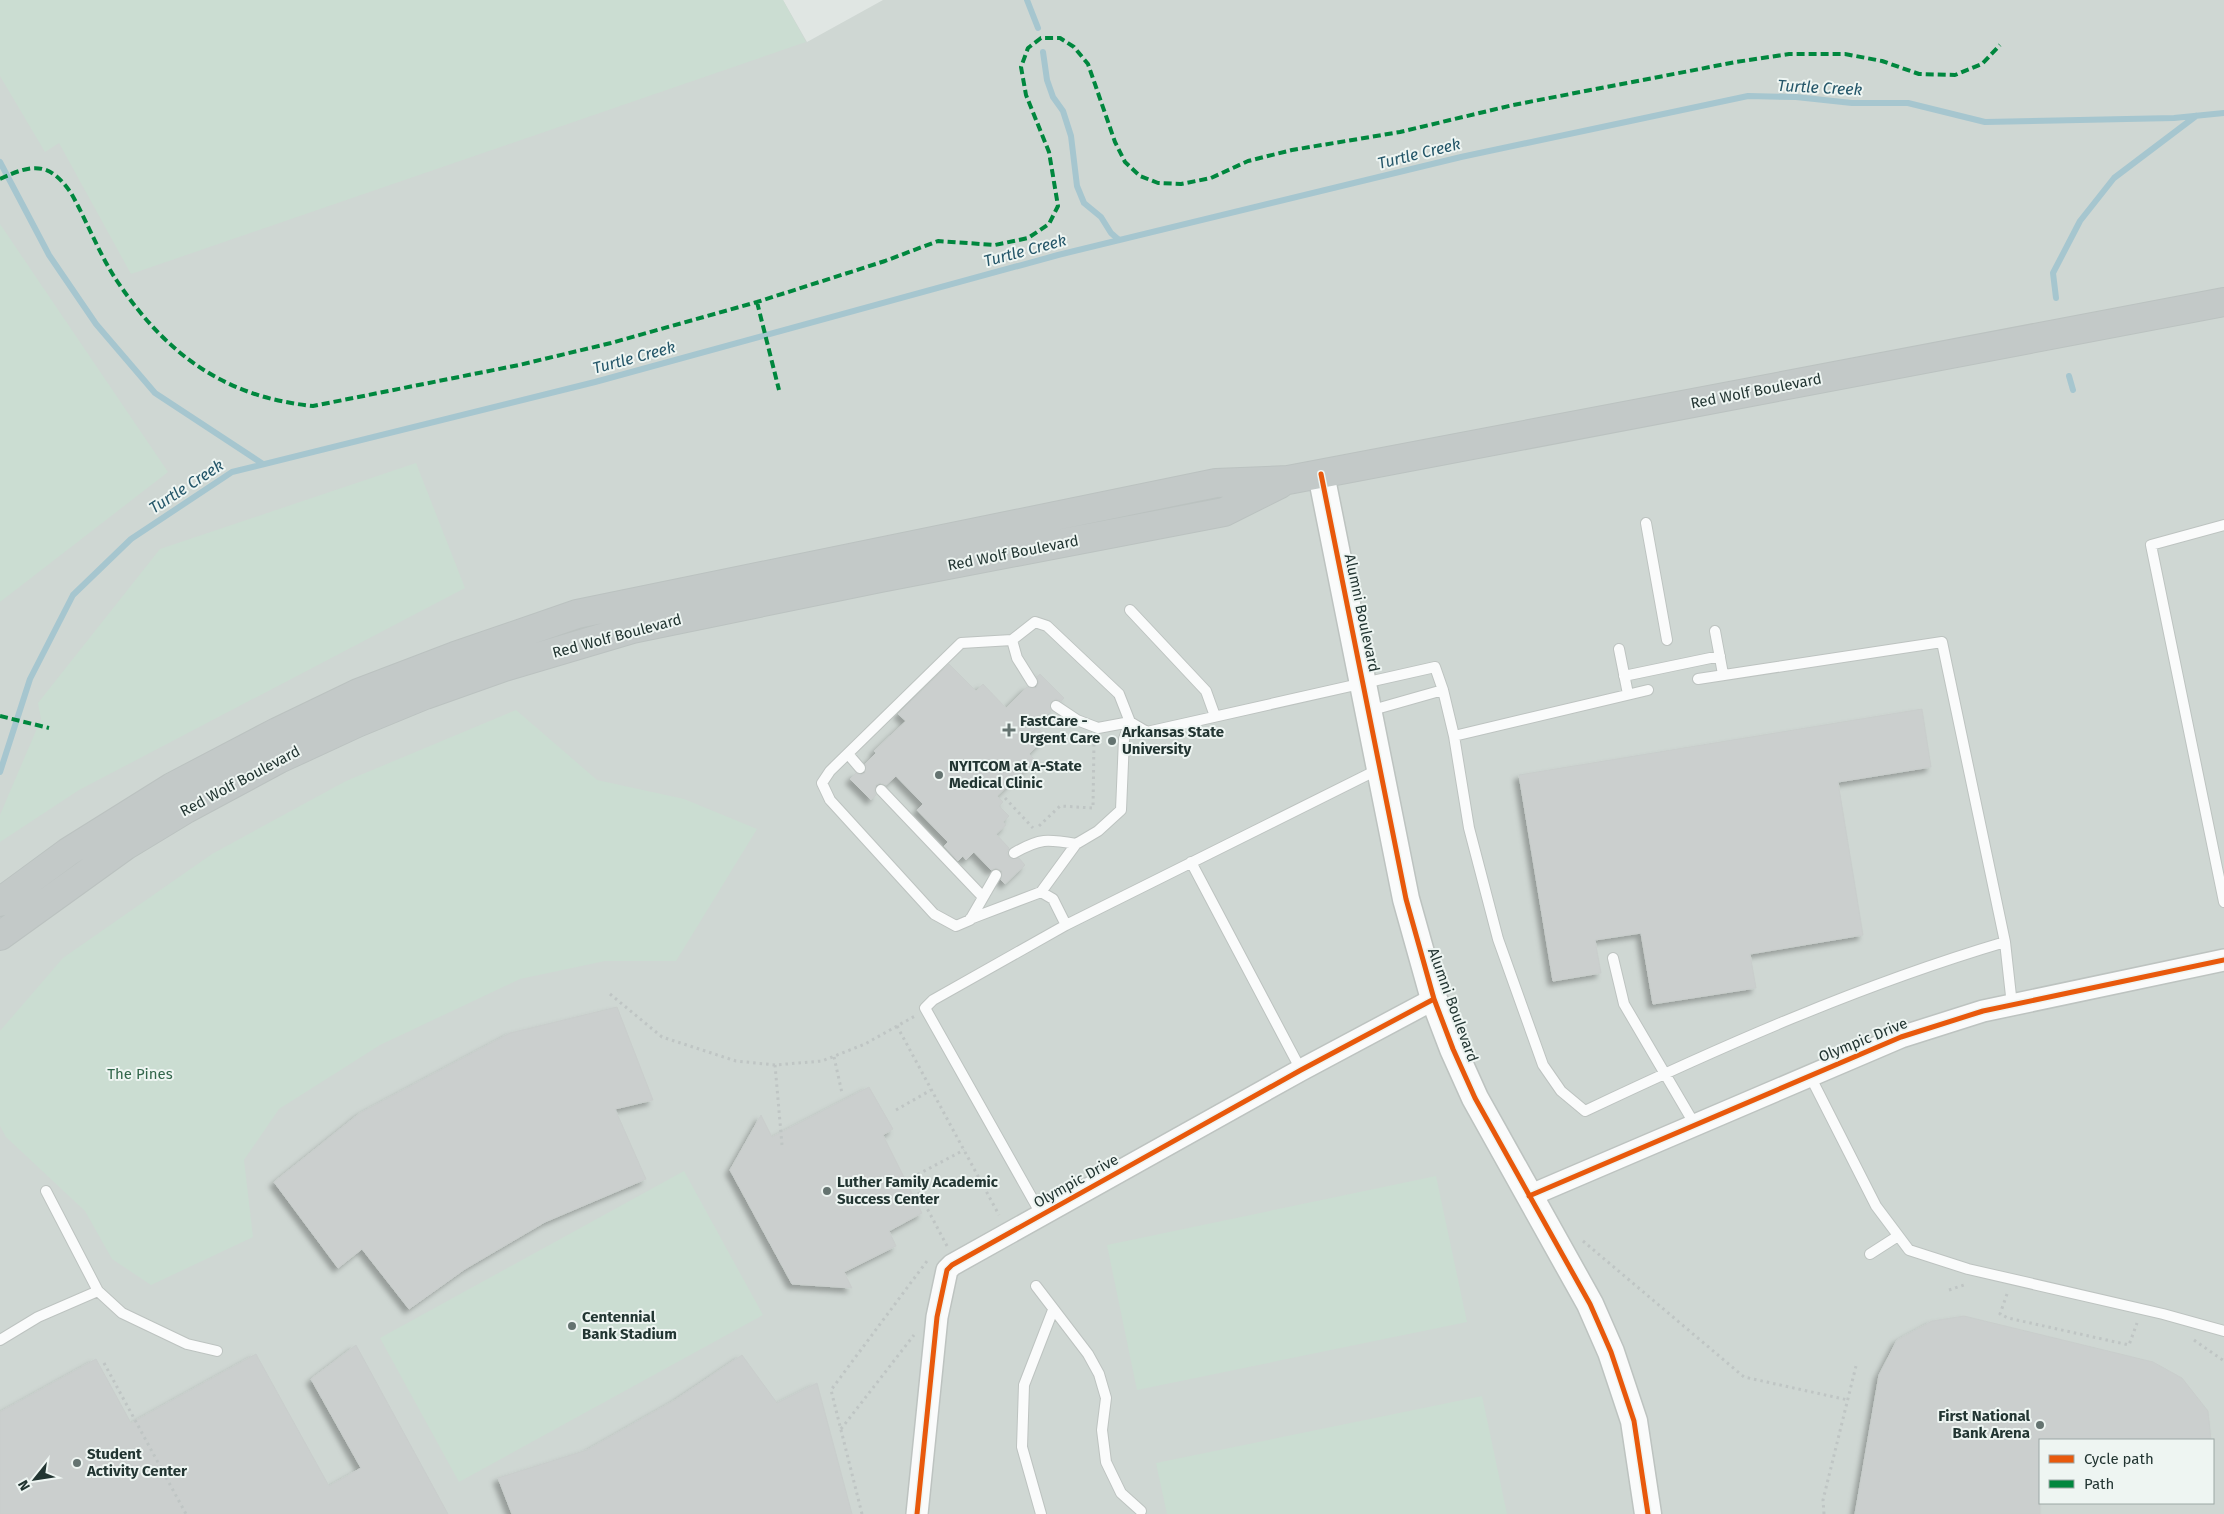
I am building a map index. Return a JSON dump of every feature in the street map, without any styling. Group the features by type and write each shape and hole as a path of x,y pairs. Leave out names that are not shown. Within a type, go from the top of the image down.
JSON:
{"highway":[{"name":"Red Wolf Boulevard","path":"0,902 68,852 164,792 277,732 358,693 455,656 577,614 1216,483 1288,480 2224,302"},
{"name":"Red Wolf Boulevard","path":"0,936 125,846 195,804 279,760 357,723 504,667 632,629 880,578 1224,512 1288,480"}],"street":[{"name":"Alumni Boulevard","path":"1321,474 1406,899 1434,999 1453,1049 1476,1098 1590,1304 1611,1352 1634,1421 1648,1514"},
{"name":"Olympic Drive","path":"1529,1196 1901,1037 1983,1011 2224,960"},
{"name":"Olympic Drive","path":"917,1514 937,1317 947,1270 952,1265 1301,1070 1434,999"}],"lane":[{"path":"1646,523 1667,640"},
{"path":"2224,525 2151,545 2224,895"},
{"path":"1130,610 1206,691 1215,716"},
{"path":"1130,722 1124,739 1121,810 1098,831 1076,844 1041,892 956,926 934,914 830,800 822,783 848,754 961,643 1012,640 1035,622 1047,626 1119,694 1130,722 1147,732 1435,667 1443,690 1454,736 1469,828 1498,939 1543,1065 1561,1091 1585,1112 1665,1073 1802,1013 1947,959 2005,942"},
{"path":"1715,631 1724,674"},
{"path":"1012,640 1016,658 1032,682"},
{"path":"1698,679 1942,642 2005,942 2012,1005"},
{"path":"1619,649 1628,694"},
{"path":"1624,676 1720,656"},
{"path":"1369,711 1443,690"},
{"path":"1454,736 1648,690"},
{"path":"1056,706 1077,720 1098,728 1130,722"},
{"path":"848,754 860,768"},
{"path":"1041,1214 926,1010 933,1000 1066,925 1381,768"},
{"path":"881,790 983,897"},
{"path":"1014,853 1035,841 1055,840 1076,844"},
{"path":"1191,862 1301,1070"},
{"path":"970,919 996,875"},
{"path":"1041,892 1053,898 1066,925"},
{"path":"1613,958 1624,1004 1695,1125"},
{"path":"1810,1076 1876,1206 1909,1250 1968,1269 2163,1314 2224,1331"},
{"path":"46,1191 98,1291 122,1314 187,1344 217,1351"},
{"path":"1870,1254 1898,1236"},
{"path":"1036,1286 1088,1354 1099,1374 1106,1398 1102,1430 1106,1462 1121,1493 1141,1511"},
{"path":"0,1340 38,1317 98,1291"},
{"path":"1041,1514 1022,1447 1024,1385 1053,1310"}],"path":[{"path":"1030,836 1060,806 1093,808 1094,726"},
{"path":"1005,798 1035,830"},
{"path":"610,994 662,1037 736,1062 774,1065 822,1061 834,1057 865,1044 926,1010"},
{"path":"897,1026 1002,1220"},
{"path":"834,1057 842,1094"},
{"path":"774,1065 782,1145"},
{"path":"896,1110 931,1090"},
{"path":"949,1250 911,1178 964,1150"},
{"path":"1581,1240 1744,1377 1848,1400"},
{"path":"862,1514 831,1390 926,1262 934,1258"},
{"path":"1949,1290 1968,1284 1976,1286"},
{"path":"2000,1292 2008,1294 2000,1314 2008,1318 2129,1345 2137,1322 2146,1324"},
{"path":"840,1429 915,1334"},
{"path":"2189,1336 2224,1361"},
{"path":"104,1363 186,1514"},
{"path":"1824,1514 1823,1500 1856,1366"}],"shaded area":[{"name":"Arkansas State University","path":"0,0 783,0 807,42 883,0 2224,0 2224,1514 0,1514"}],"green space":[{"path":"0,0 783,0 806,42 131,274 59,143 45,152 0,76"},
{"path":"0,224 168,472 0,602"},
{"path":"416,463 465,588 79,790 0,842 0,815 41,719 38,703 160,549"},
{"name":"The Pines","path":"516,710 597,780 684,799 757,829 676,961 605,961 520,979 380,1045 279,1109 244,1160 253,1237 151,1285 112,1259 85,1211 6,1137 0,1126 0,1031 63,958 212,854 346,781"},
{"name":"Centennial Bank Stadium","path":"684,1171 763,1315 459,1482 380,1338"},
{"path":"1436,1176 1467,1322 1137,1390 1107,1245"},
{"path":"1482,1396 1507,1514 1167,1514 1156,1463"}],"building":[{"name":"NYITCOM at A-State Medical Clinic","path":"949,664 976,691 983,684 1006,708 1027,687 1036,688 1039,682 1037,677 1040,674 1064,698 1061,701 1056,699 1051,702 1051,711 1036,726 1046,737 1029,754 1035,760 997,796 1003,802 999,806 1009,816 1003,822 1006,825 996,834 1009,848 1007,853 1010,859 1019,858 1025,865 1005,884 1001,880 1002,871 996,868 991,870 974,852 966,860 963,856 958,861 944,846 948,842 917,810 923,804 896,776 886,785 880,783 876,785 874,791 876,795 871,800 850,779 856,773 861,775 865,773 865,764 876,753 874,751 906,721 898,714"},
{"path":"1922,709 1931,767 1838,782 1863,935 1750,954 1756,988 1653,1004 1641,933 1595,940 1601,973 1553,981 1519,775"},
{"path":"617,1007 653,1100 615,1109 646,1179 545,1222 465,1269 409,1309 362,1249 338,1268 274,1182 360,1113 510,1033"},
{"name":"Luther Family Academic Success Center","path":"869,1087 893,1129 883,1135 922,1213 889,1231 896,1246 844,1272 852,1288 792,1284 730,1170 761,1115 772,1137"},
{"name":"First National Bank Arena","path":"1964,1316 2153,1362 2182,1378 2208,1411 2211,1439 2039,1439 2040,1514 1855,1514 1879,1375 1897,1340 1932,1321"},
{"path":"356,1345 448,1514 0,1514 0,1412 96,1359 131,1423 256,1354 329,1486 361,1468 311,1379"},
{"path":"742,1355 777,1403 817,1383 852,1514 512,1514 498,1478 587,1450 675,1400"}],"waterway":[{"path":"1027,0 1038,28"},
{"path":"1043,52 1047,80 1053,97 1063,111 1071,136 1077,186 1084,203 1101,217 1111,233 1119,240"},
{"name":"Turtle Creek","path":"0,772 30,679 73,595 131,539 232,472 595,382 1058,255 1461,157 1748,96 1796,97 1852,103 1908,103 1985,122 2174,118 2224,113"},
{"path":"2056,298 2053,273 2080,221 2114,178 2196,116"},
{"path":"0,162 49,255 96,324 155,393 263,464"},
{"path":"2069,376 2073,390"}],"marked path":[{"path":"0,179 31,168 39,168 55,175 71,193 104,260 136,307 156,330 200,368 225,382 252,393 281,401 313,406 519,365 611,343 757,302 885,261 938,241 995,245 1028,238 1049,224 1058,206 1049,152 1026,95 1021,67 1028,48 1041,38 1060,38 1074,47 1088,64 1115,142 1125,162 1140,176 1158,183 1181,184 1211,178 1248,161 1292,150 1400,132 1513,105 1736,62 1789,54 1845,54 1882,61 1919,74 1955,75 1982,64 2000,45"},
{"path":"757,302 779,390"},
{"path":"0,716 49,728"}],"cycle path":[{"path":"1321,474 1406,899 1434,999 1453,1049 1475,1098 1590,1304 1611,1352 1634,1421 1648,1514"},
{"path":"1529,1196 1901,1037 1983,1011 2224,960"},
{"path":"917,1514 937,1317 947,1270 952,1265 1301,1070 1434,999"}],"place":[{"name":"FastCare - Urgent Care","path":"1009,730"},
{"name":"Arkansas State University","path":"1112,741"},
{"name":"NYITCOM at A-State Medical Clinic","path":"939,775"},
{"name":"Luther Family Academic Success Center","path":"827,1191"},
{"name":"Centennial Bank Stadium","path":"572,1326"},
{"name":"First National Bank Arena","path":"2040,1425"},
{"name":"Student Activity Center","path":"77,1463"}]}
